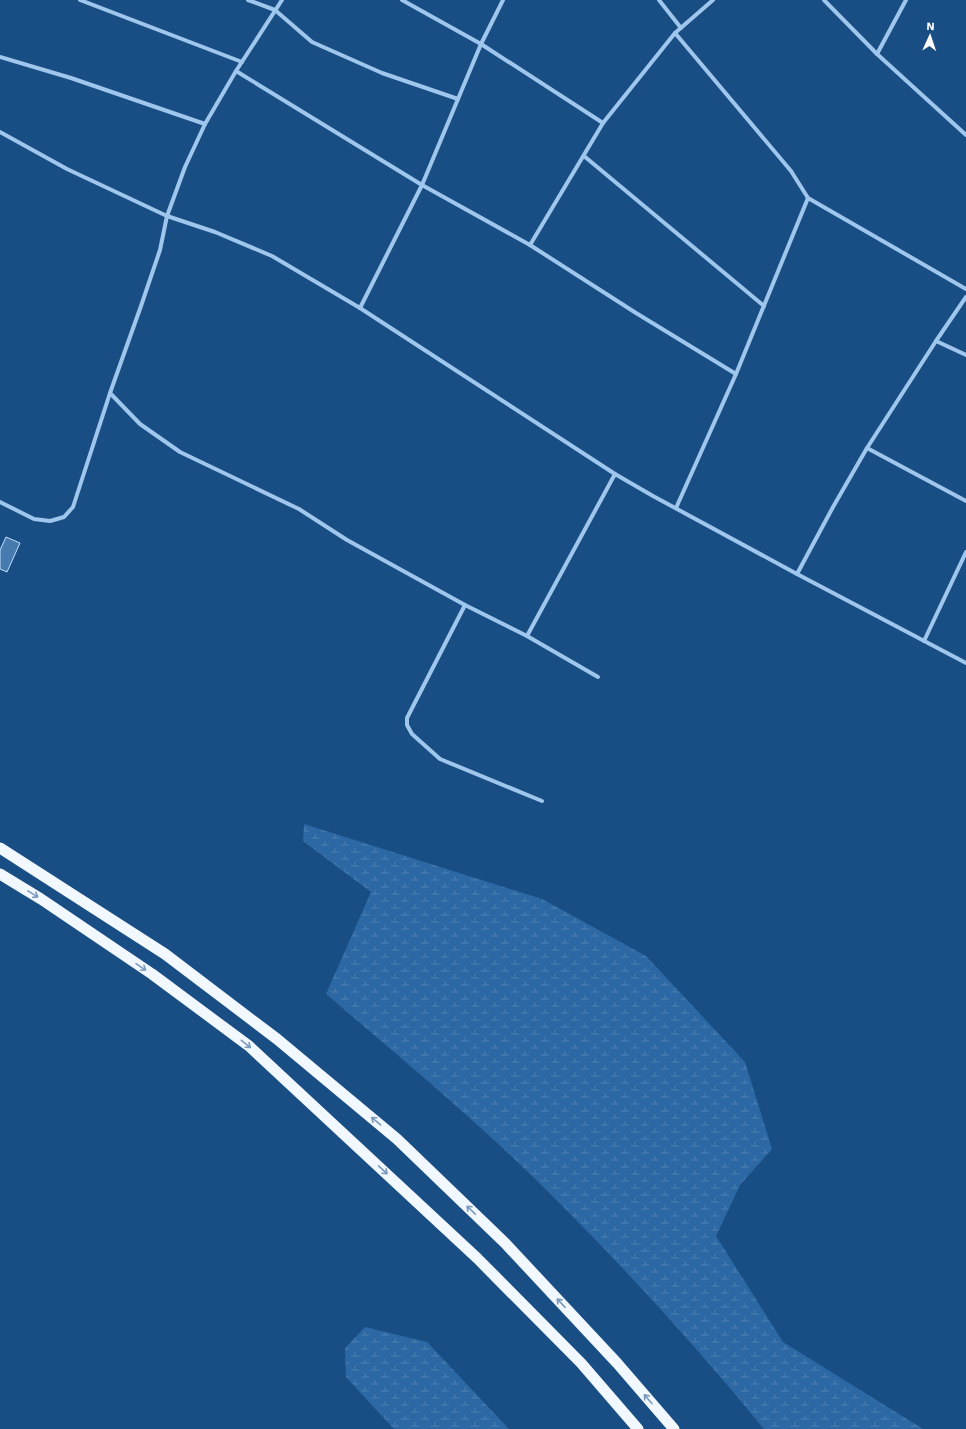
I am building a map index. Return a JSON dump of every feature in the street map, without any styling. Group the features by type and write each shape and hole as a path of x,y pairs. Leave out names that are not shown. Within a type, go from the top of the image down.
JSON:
{"highway":[{"path":"0,848 165,954 278,1039 397,1139 505,1243 617,1363 674,1429"},
{"path":"0,874 41,899 152,974 249,1046 477,1258 580,1364 638,1429"}],"street":[{"path":"80,0 242,62"},
{"path":"248,0 275,10 312,42 382,73 458,99"},
{"path":"0,502 34,519 50,521 64,517 73,507 110,392 160,250 167,216 185,167 205,124 236,71 282,0"},
{"path":"402,0 481,44 604,123"},
{"path":"360,308 422,185 481,44 503,0"},
{"path":"659,0 682,28"},
{"path":"530,245 604,123 675,33 713,0"},
{"path":"824,0 877,54 966,135"},
{"path":"877,54 906,0"},
{"path":"675,33 791,171 808,198 966,289"},
{"path":"0,57 70,78 205,124"},
{"path":"236,71 422,185 530,245 636,313 736,374"},
{"path":"0,132 67,169 167,216 215,232 272,256 360,308 615,474 797,574 966,664"},
{"path":"584,156 764,306"},
{"path":"676,508 736,374 808,198"},
{"path":"797,574 866,448 966,297"},
{"path":"936,341 966,355"},
{"path":"110,392 140,424 180,452 299,509 347,540 465,605 527,636 598,677"},
{"path":"866,448 966,501"},
{"path":"527,636 615,474"},
{"path":"924,641 966,552"},
{"path":"465,605 407,718 407,725 412,734 440,759 542,801"}],"green space":[{"path":"304,824 542,899 646,956 745,1062 772,1149 740,1185 716,1236 783,1342 923,1429 764,1429 680,1331 622,1267 562,1205 481,1128 326,994 371,892 303,841"},
{"path":"365,1327 427,1342 509,1429 394,1429 346,1377 345,1348"}],"building":[{"path":"6,537 20,543 7,572 0,569 0,550"}]}
